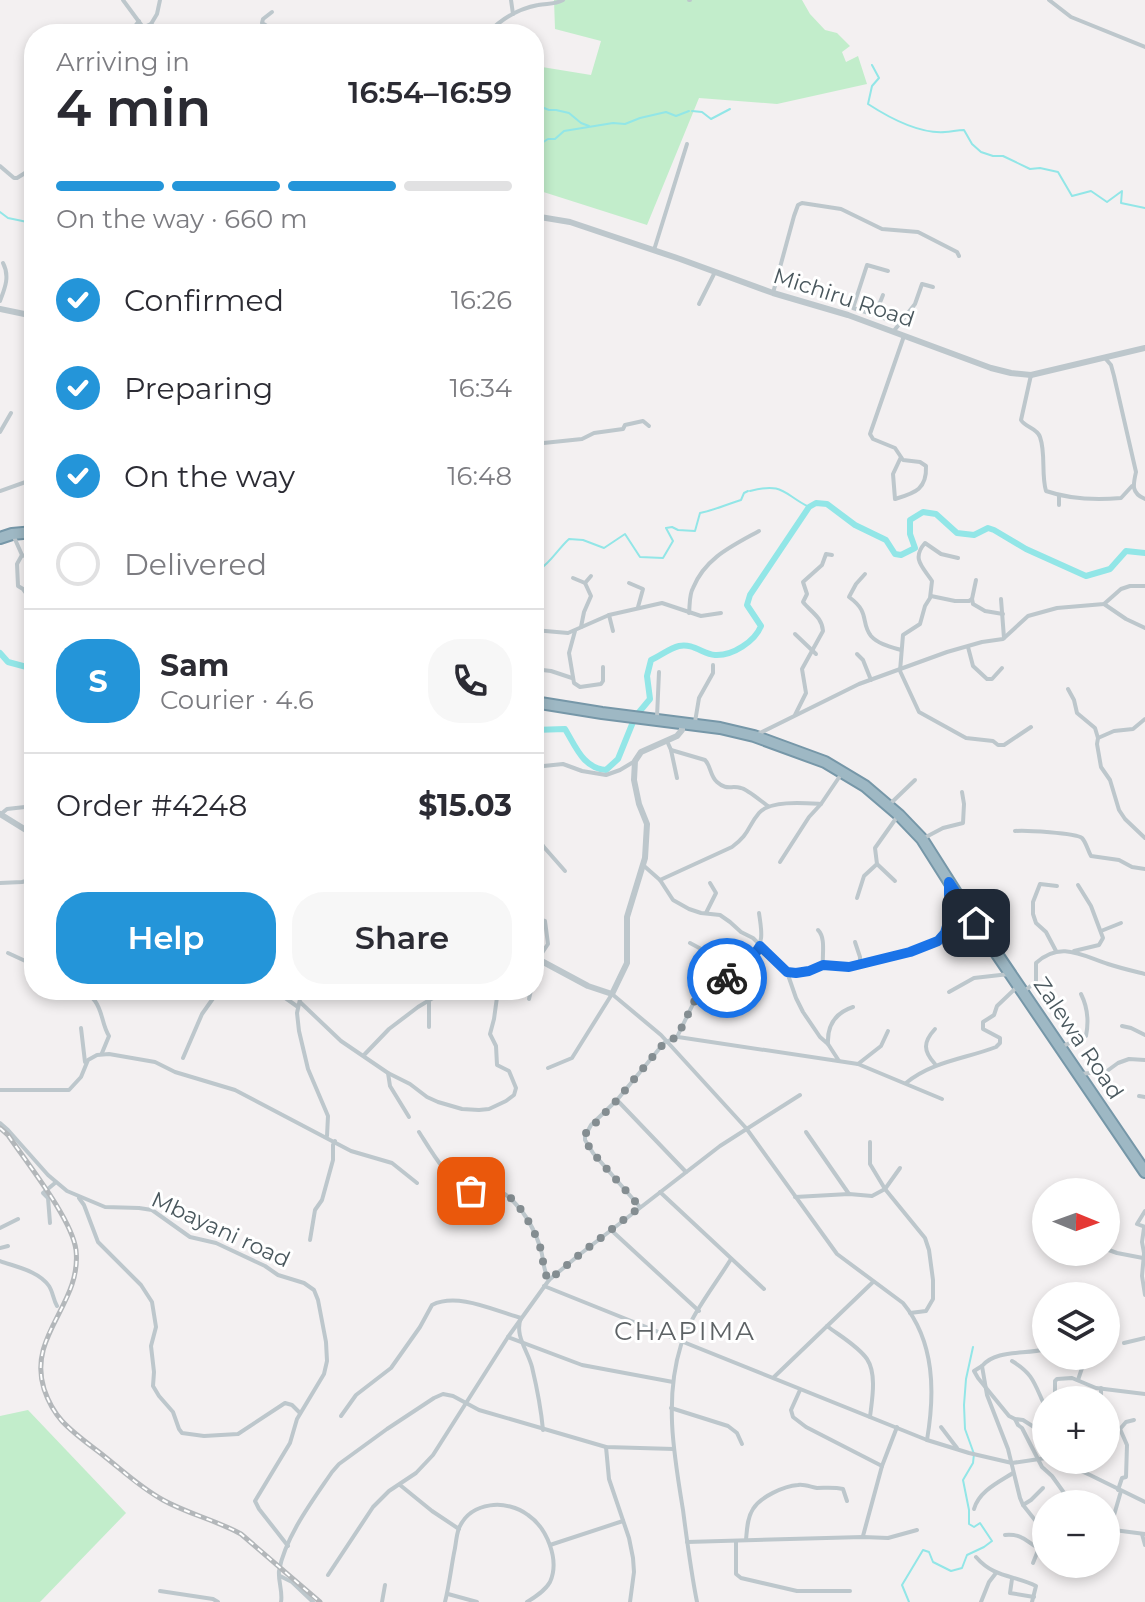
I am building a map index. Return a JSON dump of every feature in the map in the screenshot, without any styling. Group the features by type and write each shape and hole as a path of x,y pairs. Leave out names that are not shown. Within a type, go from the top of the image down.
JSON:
{"highway":[{"path":"0,538 24,533"},
{"name":"Zalewa Road","path":"544,704 754,736 808,754 865,786 922,839 1145,1172"}],"street":[{"path":"123,0 142,24"},
{"path":"151,24 160,0"},
{"path":"511,0 513,14"},
{"path":"497,24 513,14 563,0"},
{"path":"1049,0 1071,17 1145,47"},
{"path":"264,24 263,19 272,12"},
{"path":"654,250 687,144"},
{"path":"0,166 14,178 24,174"},
{"path":"773,293 794,216 802,203 841,209 882,229 918,232 957,252 959,256"},
{"name":"Michiru Road","path":"544,218 570,222 1011,373 1031,375 1145,348"},
{"path":"0,299 7,278 3,263"},
{"path":"888,271 867,265 853,308 900,324"},
{"path":"699,304 715,272"},
{"path":"893,332 915,304 922,284 933,287"},
{"path":"875,315 883,295"},
{"path":"0,309 24,314"},
{"path":"901,457 893,474 895,499 915,493 922,486 927,473 923,463 906,461 895,448 873,439 870,434 904,336"},
{"path":"1031,375 1022,423 1039,434 1041,439 1045,489 1059,496 1121,498 1132,486 1136,472 1114,376 1105,358"},
{"path":"0,432 11,413"},
{"path":"544,443 582,439 643,421 649,426"},
{"path":"0,491 24,483"},
{"path":"1132,486 1136,495 1145,499"},
{"path":"1059,496 1059,505"},
{"path":"689,613 691,590 709,563 722,551 759,531"},
{"path":"12,534 22,555 17,564 18,586 24,590"},
{"path":"958,558 941,554 927,544 918,553 923,571 932,581 931,596 919,625 903,635 900,671 919,712 966,738 1004,745 1031,727"},
{"path":"793,718 806,693 802,669 822,636 823,626 803,602 807,594 803,582 822,565 826,554 832,555"},
{"path":"865,574 849,597 861,606 872,637 901,650"},
{"path":"585,583 591,576"},
{"path":"573,578 585,583 591,596 581,627"},
{"path":"976,580 973,604 985,611 1003,614"},
{"path":"629,583 643,590 638,607"},
{"path":"754,736 853,686 928,658 1004,638 1028,616 1060,607 1104,604 1121,589 1145,586"},
{"path":"931,596 965,602 972,599"},
{"path":"1001,599 1004,638"},
{"path":"544,631 575,631 609,615 662,603 689,613 707,616 721,613"},
{"path":"1104,604 1145,628"},
{"path":"609,615 613,631"},
{"path":"575,631 569,653 572,678 577,686 601,684 603,667"},
{"path":"795,634 814,652"},
{"path":"968,647 972,664 987,679 992,679 1002,668"},
{"path":"857,654 863,660 871,680"},
{"path":"695,725 699,698 712,676 713,665"},
{"path":"544,670 572,678"},
{"path":"656,719 659,672"},
{"path":"1068,689 1077,713 1093,726 1098,738 1101,767 1110,780 1119,810 1145,838"},
{"path":"1098,738 1114,731 1133,729 1145,719"},
{"path":"544,766 563,764 606,775 635,761 641,752 677,736 682,730 682,723"},
{"path":"667,741 677,778"},
{"path":"671,750 705,760 717,782 728,788 742,788 768,806"},
{"path":"548,1068 572,1058 612,994 627,963 627,917 645,858 647,824 634,780 635,761"},
{"path":"780,862 843,771"},
{"path":"888,806 915,780"},
{"path":"922,839 940,829 963,823 962,792"},
{"path":"660,880 732,847 743,839 760,812 768,806 821,804"},
{"path":"24,807 7,809 0,814 24,829"},
{"path":"895,881 877,864 876,846 899,815"},
{"path":"1015,831 1078,836 1091,856 1119,860 1145,869"},
{"path":"544,847 565,871"},
{"path":"857,898 864,876 877,864"},
{"path":"643,865 660,880 673,900 689,909 720,915 750,936 787,972 803,1012 839,1061"},
{"path":"0,883 24,882"},
{"path":"787,972 802,973 823,965 845,967 860,964 910,952 938,941 942,938 951,909 949,882"},
{"path":"706,913 716,893 710,883"},
{"path":"1056,951 1046,932 1036,923 1032,907 1040,884 1057,886"},
{"path":"906,1083 935,1065 996,1047 1000,1038 983,1029 983,1022 994,1015 997,1006 1036,982 1036,963 1045,955 1099,945 1103,938 1101,931 1087,897 1078,885"},
{"path":"1087,897 1091,892"},
{"path":"690,943 703,950 716,974 731,980 743,973 760,946 759,913"},
{"path":"544,921 548,933 544,950"},
{"path":"1101,931 1121,923"},
{"path":"818,930 823,939 823,965"},
{"path":"855,942 860,964"},
{"path":"1071,951 1145,974"},
{"path":"8,953 24,960"},
{"path":"544,962 588,986 612,994 668,1041 746,1128 837,1254 903,1303 921,1335 931,1366 932,1396 927,1440"},
{"path":"677,1037 695,1000 716,974"},
{"path":"949,992 974,978 1011,974"},
{"path":"1060,1047 1086,1036 1088,1017 1081,994"},
{"path":"92,1000 102,1017 102,1027 109,1036 102,1053"},
{"path":"183,1058 202,1014 212,1000"},
{"path":"291,1000 336,1037 427,1097 462,1109 479,1110 489,1109 510,1099 516,1088 506,1068 497,1065 496,1046 490,1037 496,1000"},
{"path":"300,1000 298,1021 304,1054 328,1116 327,1136"},
{"path":"364,1055 389,1029 432,1000"},
{"path":"429,1002 429,1027"},
{"path":"828,1044 829,1026 840,1012 853,1007"},
{"path":"1122,1026 1145,1035"},
{"path":"0,1090 69,1090 81,1077 84,1067 81,1028"},
{"path":"935,1029 925,1042 926,1053 935,1065"},
{"path":"858,1064 881,1046 888,1031"},
{"path":"640,1207 599,1161 585,1140 587,1130 668,1041 677,1037 858,1064 942,1099"},
{"path":"84,1067 91,1057 102,1053 155,1062 198,1080 227,1086 357,1154 392,1163 417,1183"},
{"path":"1078,1074 1107,1071 1129,1059 1145,1060"},
{"path":"388,1073 390,1086 409,1117"},
{"path":"328,1575 373,1507 389,1491 416,1473 433,1455 508,1337 549,1280 686,1172 746,1128 800,1095"},
{"path":"617,1100 686,1172"},
{"name":"Mbayani road","path":"0,1123 55,1183 77,1195 105,1207 152,1210 190,1237 216,1243 278,1275 312,1288 320,1308 327,1361 322,1379 300,1413 292,1439 255,1501 288,1546"},
{"path":"419,1132 445,1170 462,1187 471,1191 495,1189 519,1207 541,1249 545,1275 549,1280"},
{"path":"806,1132 849,1194"},
{"path":"310,1240 315,1210 322,1200 333,1160 335,1141"},
{"path":"870,1142 870,1164 885,1189 921,1233 929,1250 932,1302 926,1311 910,1313"},
{"path":"794,1197 872,1196 885,1189 900,1168"},
{"path":"50,1223 48,1198 43,1193 55,1183"},
{"path":"660,1192 764,1289"},
{"path":"77,1195 98,1242 141,1285 152,1302 156,1327 151,1346 153,1386 173,1412 182,1433 204,1436 238,1434 285,1403 300,1413"},
{"path":"1145,1211 1137,1224 1144,1228 1142,1279 1145,1295"},
{"path":"0,1228 18,1219"},
{"path":"611,1230 699,1311"},
{"path":"0,1248 8,1246"},
{"path":"1120,1253 1144,1255"},
{"path":"697,1602 674,1449 673,1382 682,1343 731,1259"},
{"path":"0,1261 19,1266 40,1278 49,1286 57,1306"},
{"path":"773,1378 873,1282"},
{"path":"544,1286 927,1440 1012,1463 1032,1460"},
{"path":"341,1416 356,1395 391,1368 435,1302 465,1302 521,1318"},
{"path":"521,1318 518,1325 530,1361 543,1430"},
{"path":"827,1326 859,1350 868,1361 872,1375 870,1417"},
{"path":"508,1337 582,1365 673,1382"},
{"path":"1124,1343 1145,1338"},
{"path":"1032,1352 997,1355 982,1366 985,1388 1012,1463 1023,1505 1032,1516"},
{"path":"1012,1361 1026,1369 1036,1386"},
{"path":"1078,1380 1081,1370"},
{"path":"1056,1386 1056,1380 1070,1378 1091,1386"},
{"path":"985,1388 1006,1414 1032,1426"},
{"path":"800,1390 791,1410 793,1417 806,1427 882,1466"},
{"path":"1120,1391 1145,1394"},
{"path":"281,1602 279,1571 288,1546 317,1494 339,1464 434,1398 447,1395 479,1410 606,1447 674,1449"},
{"path":"671,1408 728,1426 737,1433 742,1444"},
{"path":"1015,1419 1032,1447"},
{"path":"1088,1474 1119,1490 1122,1478 1126,1477 1128,1454 1120,1429 1126,1422 1134,1420"},
{"path":"863,1537 882,1466 897,1427"},
{"path":"941,1427 959,1450"},
{"path":"606,1447 609,1479 624,1520 633,1558 630,1602"},
{"path":"974,1509 976,1502 994,1484 1013,1473"},
{"path":"1050,1474 1062,1490"},
{"path":"400,1484 459,1529"},
{"path":"746,1540 749,1517 754,1506 766,1496 798,1485 839,1487 843,1489 847,1501"},
{"path":"1023,1505 1043,1488"},
{"path":"1120,1490 1145,1502"},
{"path":"445,1602 459,1529 467,1516 478,1508 494,1505 510,1506 527,1513 540,1525 550,1545 553,1572 549,1584 527,1602"},
{"path":"550,1545 624,1520"},
{"path":"687,1542 888,1538 917,1530"},
{"path":"1120,1531 1144,1534 1145,1545"},
{"path":"1005,1535 1020,1535 1032,1543"},
{"path":"736,1541 736,1574 741,1578 797,1591 850,1591"},
{"path":"976,1557 996,1573 1036,1586 1033,1599 1010,1593 1012,1579"},
{"path":"981,1602 996,1573"},
{"path":"280,1576 292,1582 313,1602"},
{"path":"382,1602 385,1585"},
{"path":"160,1591 218,1602"},
{"path":"447,1594 477,1602"}],"green space":[{"path":"554,0 802,0 825,30 837,33 850,46 842,52 846,62 858,56 867,84 777,104 699,98 647,225 544,192 544,67 591,75 601,41 555,29"},
{"path":"28,1410 126,1513 40,1602 0,1602 0,1416"}],"waterway":[{"path":"872,65 879,78 872,86 868,104 904,124 935,132 964,130 981,152 1003,156 1030,169 1058,172 1072,196 1091,191 1107,202 1122,191 1121,203 1145,208"},
{"path":"544,108 569,113 589,126"},
{"path":"692,111 702,112 711,119 730,109"},
{"path":"544,142 555,139 564,131 625,124 666,112 676,116 689,111"},
{"path":"0,212 8,218 24,221"},
{"path":"750,491 777,489 809,507"},
{"path":"544,566 569,539 583,540 604,548 625,534 640,557 663,558 673,541 666,528 695,531 700,513 741,500 748,491"},
{"path":"544,730 565,729 586,761 606,770 618,759 635,717 650,699 647,676 651,660 684,645 722,655 736,650 754,637 761,626 747,605 750,595 809,507 816,503 827,504 855,525 886,540 895,554 901,555 915,548 910,534 910,520 923,512 936,514 957,533 974,535 988,528 994,530 1026,549 1086,576 1110,569 1126,551 1145,553"},
{"path":"0,653 8,662 24,666"},
{"path":"909,1602 902,1585 923,1550 929,1552 933,1562 951,1571 962,1568 967,1555 992,1541 980,1523 974,1527 969,1524 963,1480 973,1463 974,1454 965,1429 964,1405 973,1347"}],"railway":[{"path":"0,1128 58,1207 76,1250 76,1269 71,1287 43,1352 41,1370 44,1389 56,1414 77,1435 155,1495 241,1534 320,1602"}],"way so far":[{"path":"471,1191 495,1189 519,1207 541,1249 545,1275 549,1280 640,1207 593,1153 585,1140 586,1133 664,1043 677,1037 695,1000 716,974 727,978"}],"district":[{"name":"CHAPIMA","path":"685,1331"}],"route":[{"path":"727,978 731,980 743,973 760,946 787,972 796,973 823,965 855,966 910,952 938,941 945,933 951,909 949,882 976,923"}]}
